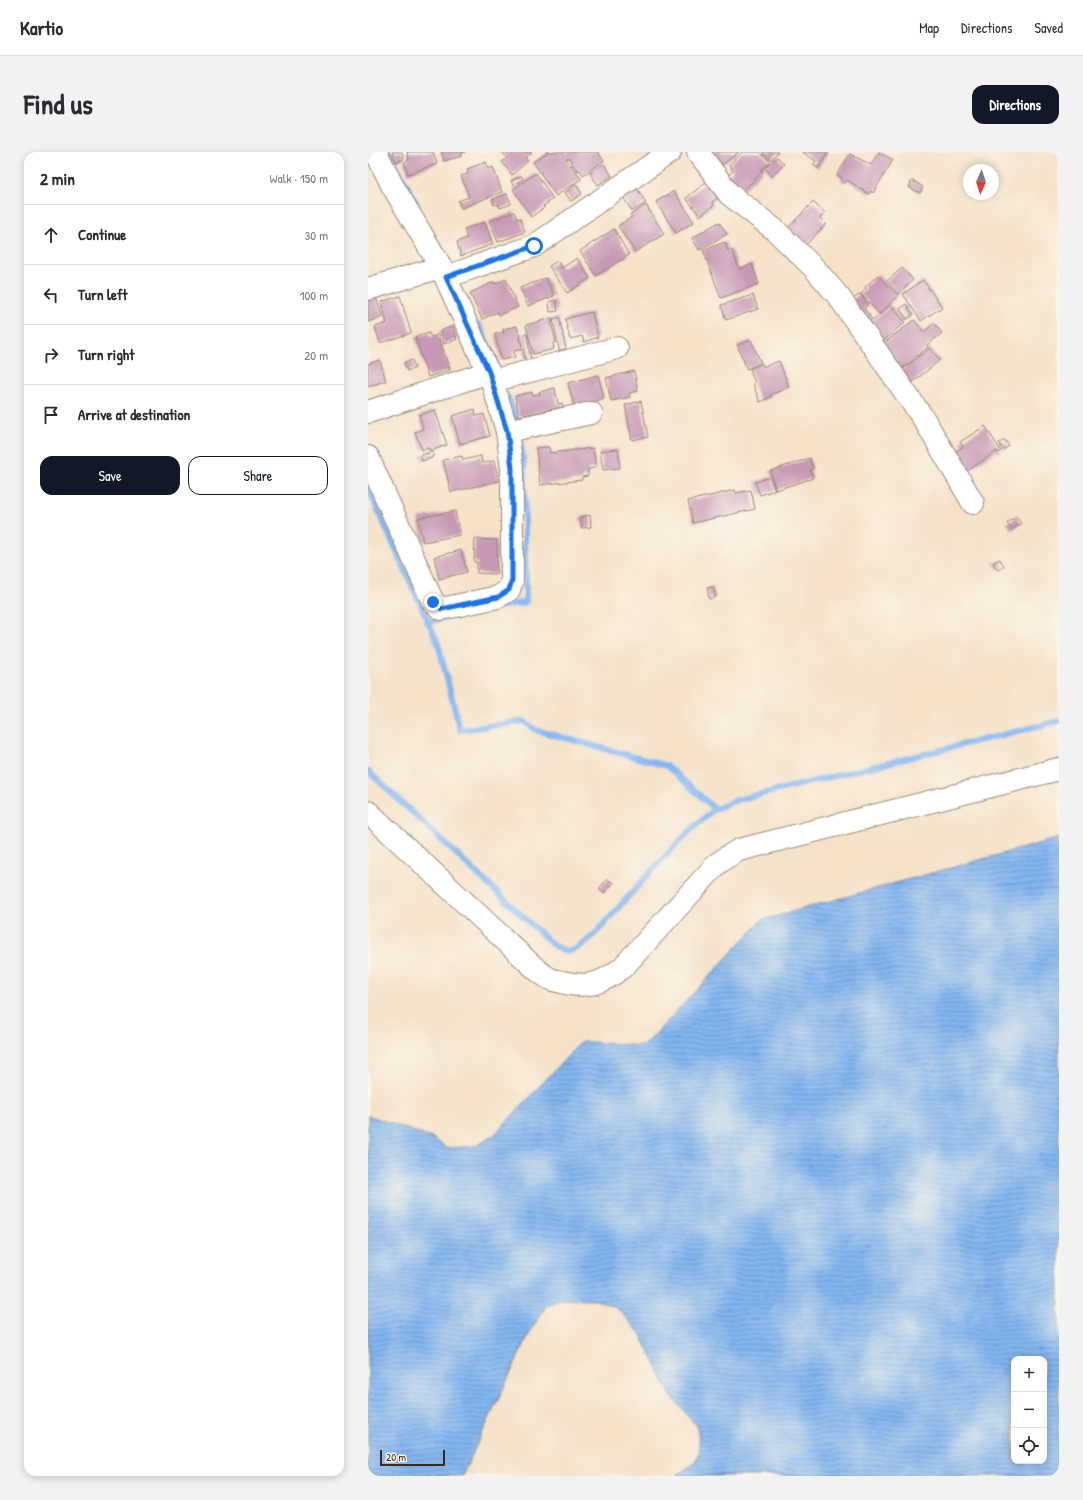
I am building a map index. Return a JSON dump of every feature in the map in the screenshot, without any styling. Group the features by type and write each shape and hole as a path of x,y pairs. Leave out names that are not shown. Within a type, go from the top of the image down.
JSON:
{"street":[{"path":"368,457 433,602 442,609 498,597 509,590 512,580 512,468 507,431 490,376 444,272 392,185 376,152"},
{"path":"368,289 444,272 534,246 670,152"},
{"path":"698,152 729,194 775,230 815,269 839,297 925,421 973,502"},
{"path":"368,412 490,376 617,348"},
{"path":"507,431 591,413"},
{"path":"368,812 537,970 550,979 584,986 597,984 611,977 623,967 717,864 739,850 1059,769"}],"water":[{"path":"1059,838 1059,1476 676,1476 695,1462 700,1450 697,1426 671,1396 640,1333 618,1309 597,1300 560,1299 546,1306 531,1330 462,1476 368,1476 368,1115 434,1139 447,1148 476,1146 494,1135 582,1041 644,1046 762,920"}],"building":[{"path":"392,152 402,152 404,159 396,162"},
{"path":"407,152 433,152 437,164 408,174 404,162 409,160"},
{"path":"441,152 465,152 461,154 462,156 444,161"},
{"path":"502,152 532,152 525,158 528,161 512,175 502,162 507,158"},
{"path":"546,152 598,152 604,161 583,175 580,170 578,171 569,158 566,159 581,179 556,196 533,162 547,153"},
{"path":"712,152 739,152 722,165"},
{"path":"742,152 760,152 770,162 741,193 726,177 733,171 729,165"},
{"path":"762,152 778,152 771,160"},
{"path":"802,152 829,152 818,168 813,165 816,161"},
{"path":"879,152 893,160 873,193 871,191 869,194 847,180 845,183 841,181 842,178 837,175 850,154 871,165"},
{"path":"777,157 784,164 772,176 765,168"},
{"path":"486,162 488,169 493,167 502,192 461,208 458,201 469,197 461,176 468,174 467,169"},
{"path":"604,164 612,176 598,185 590,173"},
{"path":"536,173 553,199 531,217 513,189"},
{"path":"521,176 523,179 513,185 511,181"},
{"path":"912,180 923,187 920,193 909,187"},
{"path":"708,181 720,197 712,202 714,205 700,216 686,198"},
{"path":"576,184 582,194 571,201 565,193"},
{"path":"637,188 646,203 632,211 623,197"},
{"path":"674,191 694,222 676,233 656,202"},
{"path":"507,194 511,204 500,208 498,204 494,205 492,199"},
{"path":"813,202 825,213 820,218 826,224 802,249 784,232"},
{"path":"646,205 664,234 635,252 618,226 632,217 630,215"},
{"path":"514,212 517,219 520,218 525,232 498,242 489,221"},
{"path":"485,222 493,244 461,256 457,242 467,238 464,229"},
{"path":"719,222 727,234 699,250 692,238"},
{"path":"614,229 629,255 596,276 580,251"},
{"path":"725,242 728,251 732,250 739,269 752,264 759,284 721,298 703,250"},
{"path":"577,258 590,278 567,293 549,266 557,261 562,268"},
{"path":"902,268 913,280 898,294 887,281"},
{"path":"878,275 898,296 879,314 861,294 866,289 865,287"},
{"path":"546,278 554,296 528,306 520,288"},
{"path":"506,279 518,307 499,315 498,312 482,319 470,293 494,282 495,284"},
{"path":"923,280 942,307 921,321 903,294"},
{"path":"860,294 868,305 864,308 872,319 865,325 848,303"},
{"path":"753,295 758,309 726,320 721,305"},
{"path":"400,296 411,333 380,343 375,327 387,323 381,302"},
{"path":"376,297 382,317 368,322 368,300"},
{"path":"556,300 558,311 550,312 549,302"},
{"path":"906,304 913,315 907,319 900,309"},
{"path":"891,305 905,322 882,342 868,325"},
{"path":"592,312 598,337 584,342 582,336 570,339 565,319"},
{"path":"559,317 566,349 559,350 553,319"},
{"path":"552,318 553,322 551,322 556,342 553,343 554,349 533,354 526,325"},
{"path":"914,320 924,332 934,323 942,333 927,345 928,347 899,371 879,347"},
{"path":"453,326 457,339 444,344 440,331"},
{"path":"517,326 522,347 520,335 527,334 531,361 525,362 523,349 514,351 515,357 501,360 495,334 504,332 503,329"},
{"path":"429,333 431,337 438,335 450,370 428,377 415,337"},
{"path":"751,340 761,363 747,369 737,345"},
{"path":"930,348 940,360 908,386 898,373"},
{"path":"380,360 386,381 368,386 368,364"},
{"path":"412,360 415,368 407,371 404,363"},
{"path":"779,361 789,387 770,395 771,397 760,402 753,384 755,383 750,369 763,364 763,367"},
{"path":"634,371 638,391 629,393 630,397 611,401 606,378"},
{"path":"598,375 604,398 596,401 597,404 575,409 568,383"},
{"path":"555,388 558,404 562,403 563,407 519,416 515,396 532,392 532,395 540,394 539,392"},
{"path":"641,401 648,437 632,440 625,405"},
{"path":"475,409 476,416 484,414 490,436 460,444 452,416"},
{"path":"435,410 447,445 430,451 429,448 422,450 415,432 423,429 419,415"},
{"path":"985,426 1001,451 997,453 997,451 967,471 954,452 963,447 960,442"},
{"path":"1005,440 1009,446 1003,450 999,443"},
{"path":"549,447 550,453 593,448 596,468 588,469 588,476 582,477 582,480 540,485 536,448"},
{"path":"618,449 620,468 603,470 600,451"},
{"path":"433,452 434,455 432,458 422,461 420,455"},
{"path":"462,456 463,460 481,456 482,463 494,461 499,481 451,492 443,460"},
{"path":"810,458 813,469 810,470 813,478 776,490 770,471"},
{"path":"770,477 775,490 760,495 755,482"},
{"path":"735,490 736,493 751,490 755,509 693,523 688,501"},
{"path":"455,511 460,535 423,542 418,518"},
{"path":"590,515 591,527 582,528 580,517"},
{"path":"1017,517 1021,524 1012,530 1007,523"},
{"path":"475,539 497,540 497,574 477,573 477,562 474,562"},
{"path":"461,550 467,572 439,579 434,557"},
{"path":"1000,559 1004,566 998,570 993,563"},
{"path":"713,587 716,597 709,599 707,588"},
{"path":"607,879 613,883 604,893 599,889"}],"waterway":[{"path":"389,152 418,206"},
{"path":"479,325 496,362"},
{"path":"508,397 516,420"},
{"path":"497,607 526,602 524,465 519,436"},
{"path":"368,488 438,643 460,730 524,721 536,730 667,766 715,809 737,800 1059,721"},
{"path":"427,622 445,618"},
{"path":"368,771 553,945 565,951 570,951 579,947 592,937 677,843 715,809"}],"route":[{"path":"433,602 442,609 498,597 509,590 512,580 512,468 507,431 489,372 446,277 534,246"}]}
